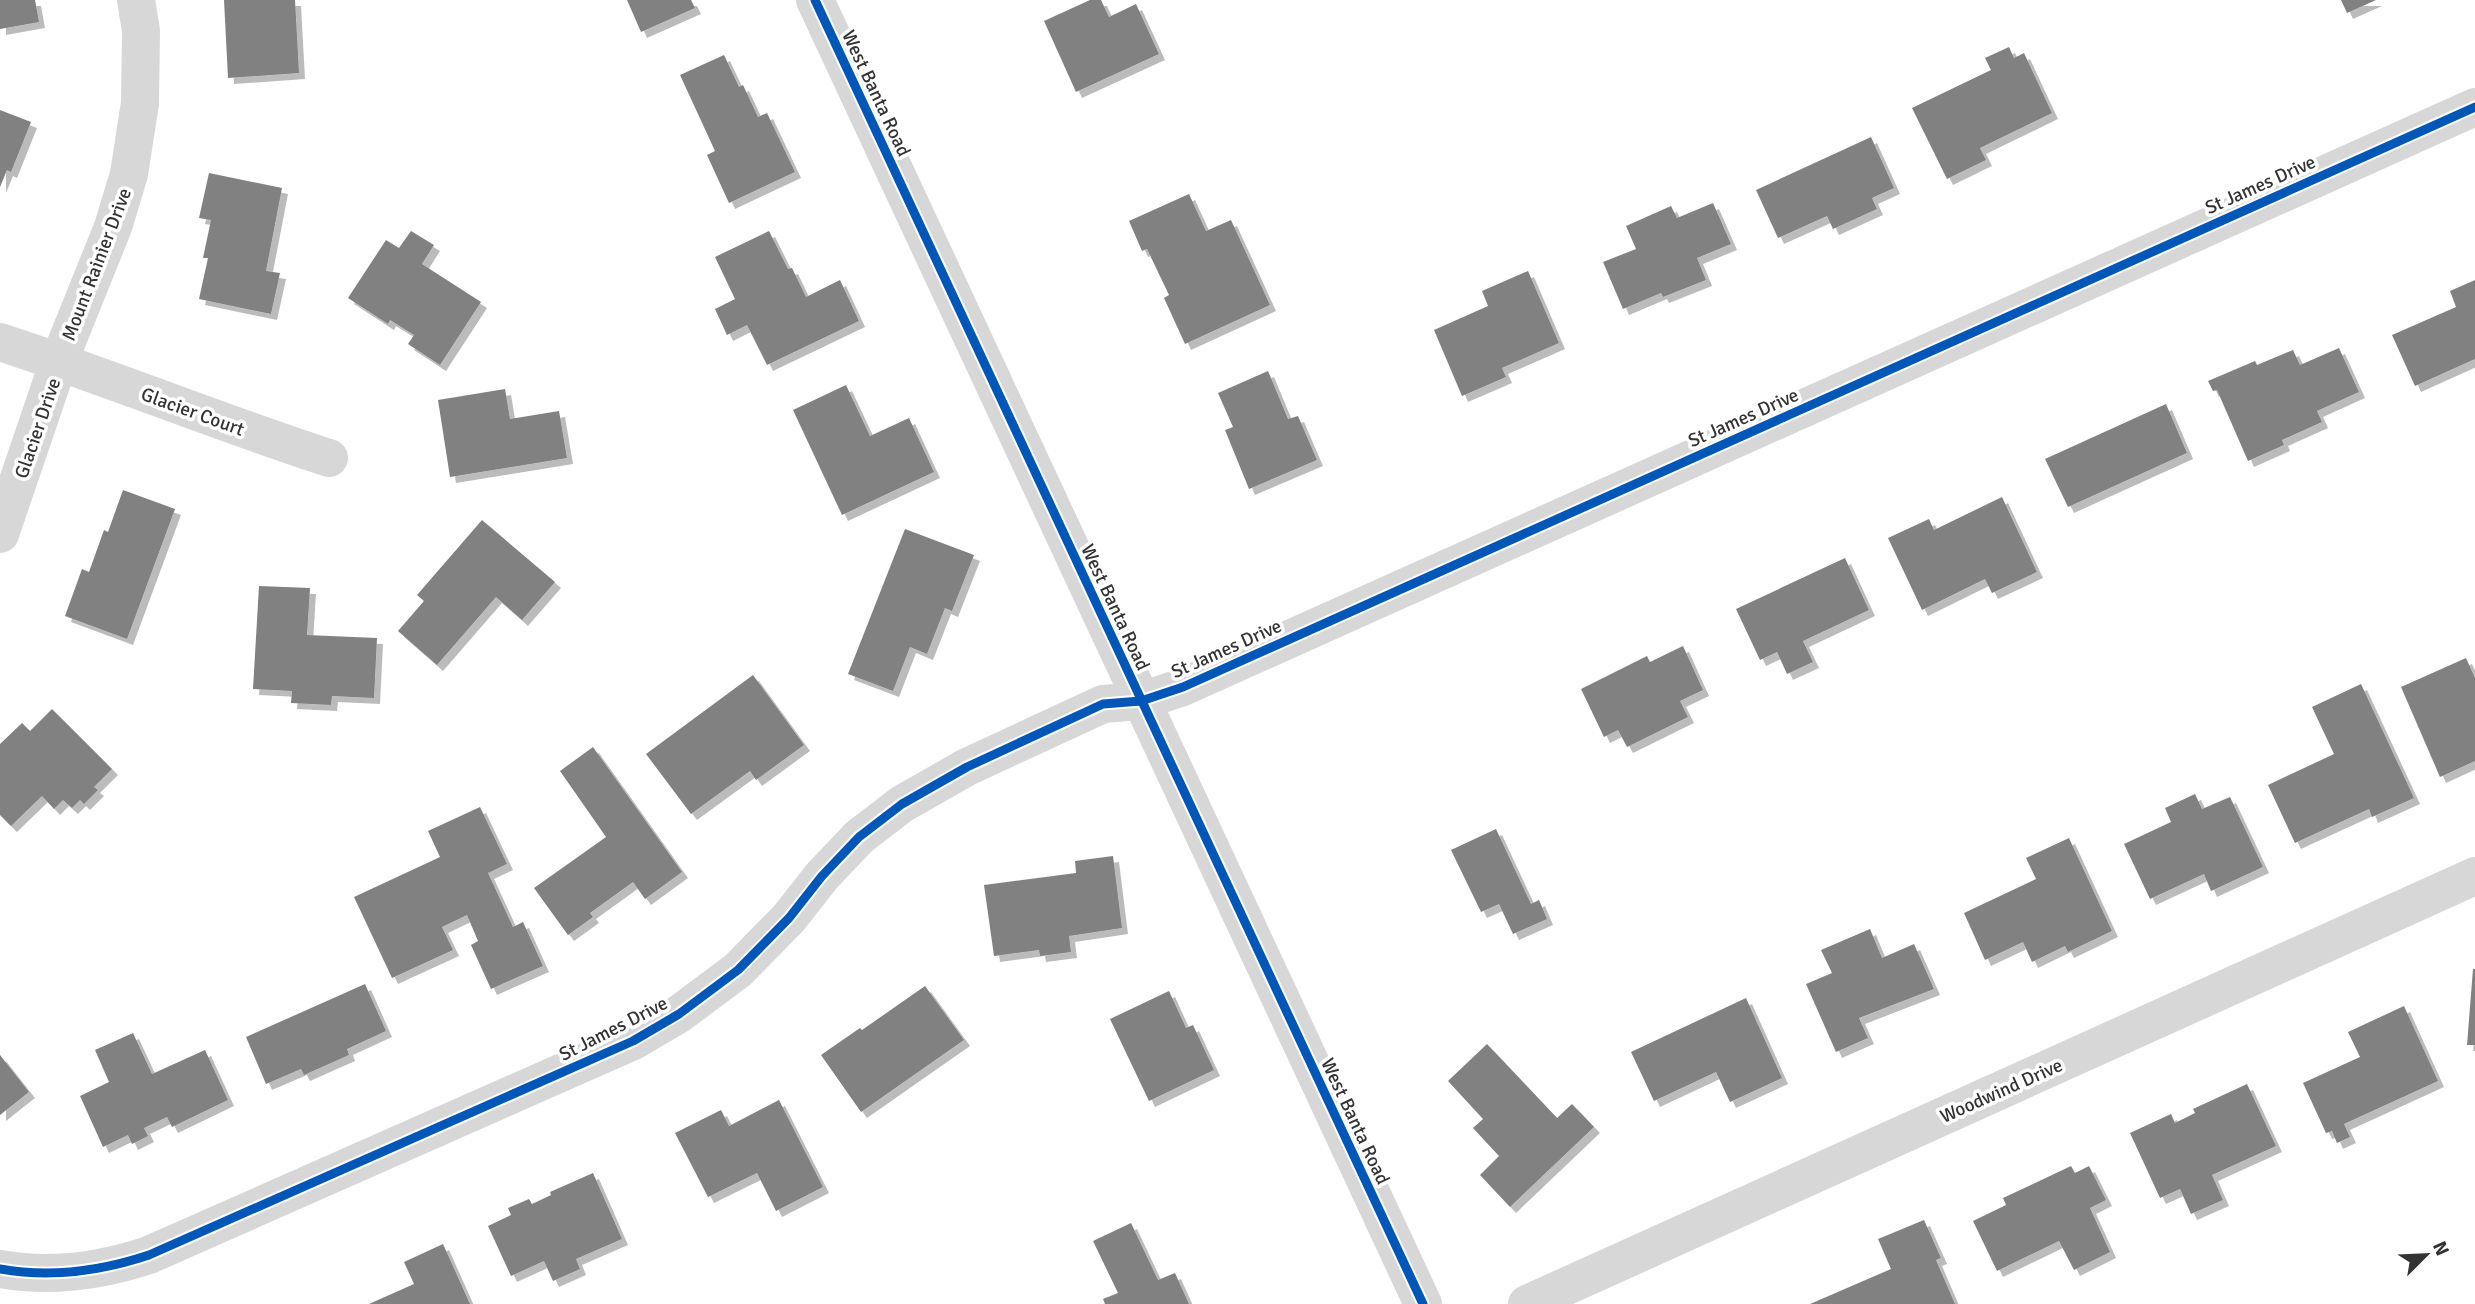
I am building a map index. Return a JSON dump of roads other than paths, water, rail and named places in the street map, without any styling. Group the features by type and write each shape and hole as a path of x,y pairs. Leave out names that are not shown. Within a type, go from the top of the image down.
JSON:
{"street":[{"name":"Mount Rainier Drive","path":"59,361 113,227 129,174 140,103 141,31 136,0"},
{"name":"West Banta Road","path":"815,0 1423,1304"},
{"name":"St James Drive","path":"0,1269 76,1272 112,1266 149,1255 634,1041 679,1014 738,970 773,936 822,876 859,837 902,803 967,767 1103,704 1141,701 1183,687 2475,107"},
{"name":"Glacier Court","path":"0,342 59,361 251,433 329,458"},
{"name":"Glacier Drive","path":"0,534 59,361"},
{"name":"Woodwind Drive","path":"1527,1304 2475,876"}]}
